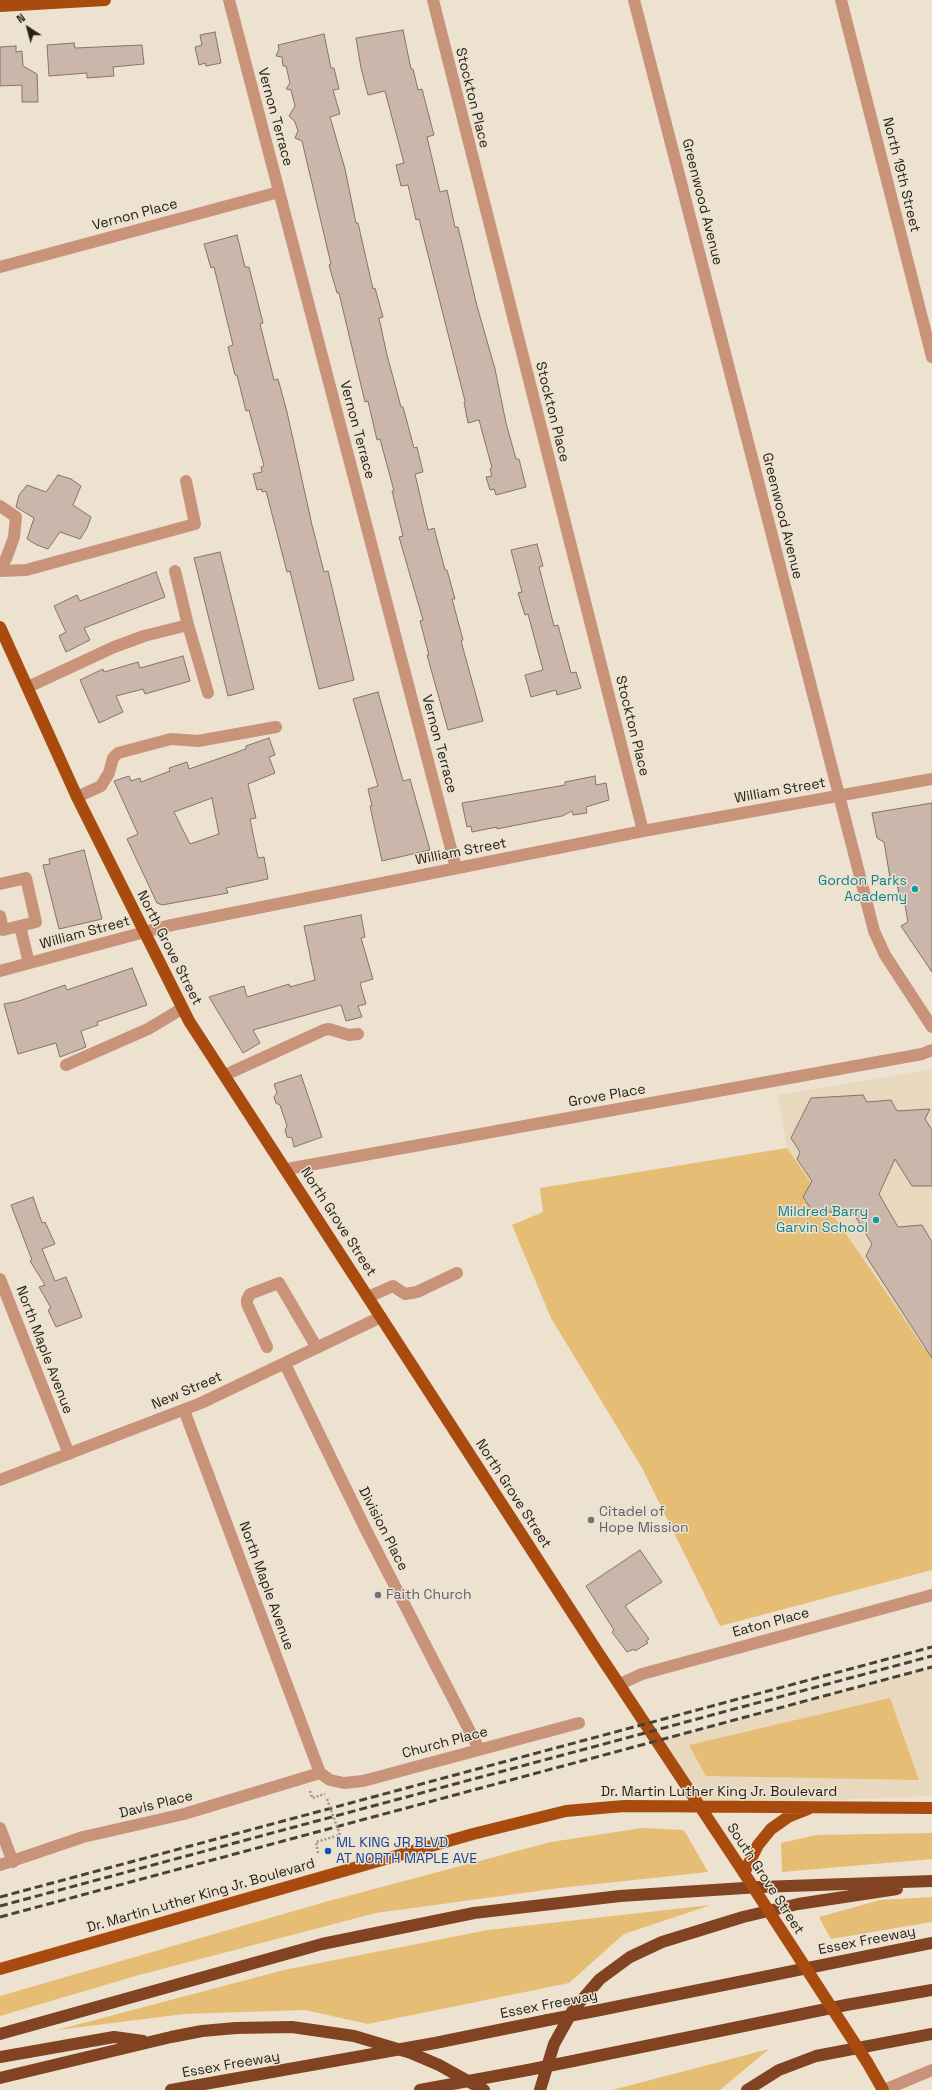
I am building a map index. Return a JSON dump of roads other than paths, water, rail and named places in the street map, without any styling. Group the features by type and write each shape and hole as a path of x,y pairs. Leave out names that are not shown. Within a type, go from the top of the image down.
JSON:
{"highway":[{"path":"0,2034 322,1944 474,1913 627,1895 760,1887 932,1881"},
{"path":"540,2090 554,2044 573,2010 600,1979 619,1964 640,1951 682,1935 771,1910 854,1895 932,1885"},
{"name":"Essex Freeway","path":"171,2090 398,2050 932,1943"},
{"path":"420,2090 528,2070 846,2005 932,1990"},
{"path":"0,2078 202,2031 236,2028 292,2027 354,2036 411,2053 446,2068 484,2090"},
{"path":"747,2090 779,2070 816,2056 932,2034"},
{"path":"0,2057 114,2037 150,2042"},
{"path":"463,2090 528,2070"}],"main road":[{"path":"0,6 40,2 105,0"},
{"name":"North Grove Street","path":"0,627 77,797 189,1021 287,1169 368,1298 700,1805"},
{"name":"Dr. Martin Luther King Jr. Boulevard","path":"0,1968 534,1818 598,1808 700,1805 932,1808"},
{"name":"South Grove Street","path":"700,1805 867,2062 883,2090"},
{"path":"744,1873 758,1845 771,1829 797,1813 820,1806"}],"street":[{"name":"Vernon Terrace","path":"229,0 456,868"},
{"name":"Stockton Place","path":"433,0 643,830"},
{"name":"Greenwood Avenue","path":"634,0 876,939 932,1027"},
{"name":"North 19th Street","path":"841,0 932,357"},
{"name":"Vernon Place","path":"0,267 279,192"},
{"path":"0,571 26,570 195,524 186,482"},
{"path":"0,506 16,518 14,537 6,559 0,566"},
{"path":"175,571 188,626 208,694"},
{"path":"28,687 114,647 144,636 188,626"},
{"path":"77,797 101,786 109,774 113,758 118,754 171,739 198,741 276,727"},
{"name":"William Street","path":"0,971 145,932 643,830 932,778"},
{"path":"0,884 26,878 36,922 3,930 0,916"},
{"path":"20,926 29,963"},
{"path":"66,1065 148,1029 183,1008"},
{"path":"225,1075 324,1030 329,1029 348,1035 358,1034"},
{"name":"Grove Place","path":"287,1169 922,1054 932,1050"},
{"path":"368,1298 393,1286 405,1294 417,1292 457,1273"},
{"name":"North Maple Avenue","path":"0,1279 69,1454"},
{"path":"268,1347 247,1304 247,1300 250,1294 279,1283 317,1348"},
{"name":"New Street","path":"0,1480 184,1410 285,1364 381,1317"},
{"name":"Division Place","path":"285,1364 366,1530 479,1749"},
{"name":"North Maple Avenue","path":"184,1410 320,1773"},
{"name":"Eaton Place","path":"620,1684 642,1674 932,1595"},
{"name":"Church Place","path":"320,1773 330,1780 344,1783 363,1781 579,1723"},
{"name":"Davis Place","path":"0,1865 13,1862 83,1837 184,1814 320,1773"},
{"path":"0,1828 13,1862"},
{"path":"883,2090 932,2070"}],"railway":[{"path":"0,1897 932,1647"},
{"path":"0,1906 932,1656"},
{"path":"0,1917 932,1667"}],"place":[{"name":"Gordon Parks Academy","path":"915,889"},
{"name":"Mildred Barry Garvin School","path":"876,1220"},
{"name":"Citadel of Hope Mission","path":"591,1520"},
{"name":"Faith Church","path":"378,1595"},
{"name":"ML KING JR BLVD AT NORTH MAPLE AVE","path":"328,1851"}]}
